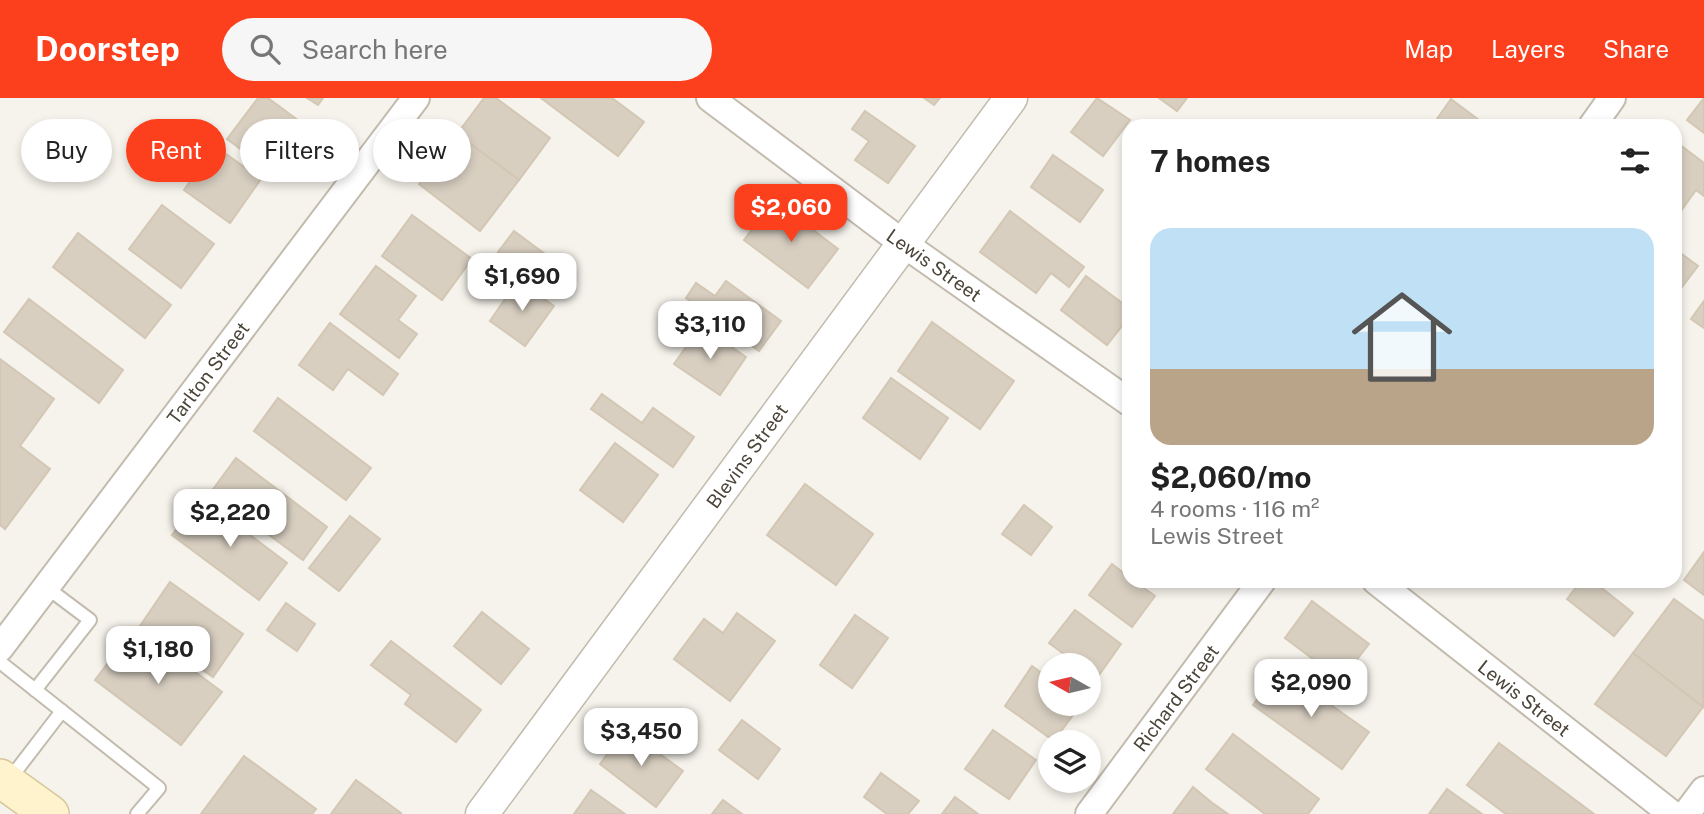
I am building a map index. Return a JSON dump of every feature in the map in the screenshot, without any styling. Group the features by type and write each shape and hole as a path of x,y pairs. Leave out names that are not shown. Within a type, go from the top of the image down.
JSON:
{"main road":[{"path":"3,780 50,814"}],"street":[{"name":"Tarlton Street","path":"0,648 416,98"},
{"name":"Lewis Street","path":"710,98 904,244 1122,397"},
{"name":"Blevins Street","path":"482,814 1010,98"},
{"path":"1597,119 1612,98"},
{"name":"Richard Street","path":"1089,814 1257,588"},
{"name":"Lewis Street","path":"1385,588 1672,814"},
{"path":"1686,814 1704,790"}],"lane":[{"path":"35,690 90,620 46,587"},
{"path":"0,662 159,788 137,814"},
{"path":"3,780 62,711"}],"building":[{"path":"258,98 268,98 296,119 242,119"},
{"path":"307,98 323,98 318,105"},
{"path":"484,98 496,98 550,138 519,180 471,144 471,119 468,119"},
{"path":"541,98 612,98 644,122 618,156"},
{"path":"924,98 940,98 934,105"},
{"path":"1097,98 1128,119 1122,119 1122,131 1103,156 1071,132"},
{"path":"1159,98 1187,98 1177,111"},
{"path":"1704,98 1704,133 1687,120"},
{"path":"1451,99 1478,119 1437,119"},
{"path":"865,111 915,146 888,183 855,160 869,141 852,129"},
{"path":"240,122 240,149 227,139"},
{"path":"471,144 519,180 480,231 419,184 471,182"},
{"path":"1682,146 1704,163 1704,196 1696,190 1682,210"},
{"path":"226,154 240,164 240,182 259,182 230,223 184,190 190,182 226,182"},
{"path":"1053,155 1103,190 1080,222 1031,187"},
{"path":"774,200 838,249 808,288 744,240"},
{"path":"162,205 214,244 181,288 129,249"},
{"path":"1010,211 1084,267 1069,287 1051,273 1036,293 980,252"},
{"path":"412,215 472,259 442,300 382,256"},
{"path":"514,231 549,257 533,279 498,252"},
{"path":"78,233 171,305 145,338 53,267"},
{"path":"1682,254 1698,266 1682,287"},
{"path":"376,266 416,296 398,320 417,334 399,358 340,314"},
{"path":"1086,276 1122,303 1122,326 1107,345 1061,310"},
{"path":"518,280 554,306 525,346 490,321"},
{"path":"726,281 781,321 759,351 686,298 696,283 715,296"},
{"path":"29,299 123,370 99,403 4,332"},
{"path":"1704,301 1704,328 1691,319"},
{"path":"932,322 1014,381 980,429 898,371"},
{"path":"330,323 398,374 383,395 348,369 333,390 299,365"},
{"path":"701,326 746,357 720,395 674,364"},
{"path":"0,359 54,399 20,446 50,469 5,529 0,525"},
{"path":"891,378 948,418 920,459 863,418"},
{"path":"602,394 642,423 653,408 694,437 673,467 591,409"},
{"path":"278,398 371,468 346,500 254,431"},
{"path":"615,443 658,475 623,522 580,490"},
{"path":"236,458 327,527 303,560 211,492"},
{"path":"805,484 873,534 836,585 767,535"},
{"path":"201,498 287,563 259,600 172,535"},
{"path":"1024,505 1052,527 1031,555 1002,534"},
{"path":"350,516 380,539 339,591 309,568"},
{"path":"1704,552 1704,595 1684,580"},
{"path":"1112,564 1122,572 1122,588 1144,588 1155,596 1132,627 1089,595"},
{"path":"170,582 243,634 213,677 140,626"},
{"path":"1576,588 1602,588 1633,613 1614,636 1567,599"},
{"path":"1674,599 1704,621 1703,707 1633,653"},
{"path":"1312,601 1369,644 1341,680 1285,638"},
{"path":"286,603 315,624 297,651 267,630"},
{"path":"1075,610 1121,644 1101,672 1101,653 1063,653 1049,643"},
{"path":"482,612 529,649 501,684 454,646"},
{"path":"737,613 775,641 730,701 674,659 704,619 723,633"},
{"path":"855,615 888,638 852,688 820,665"},
{"path":"135,627 222,692 181,745 95,680"},
{"path":"391,641 481,710 456,742 405,704 411,695 371,665"},
{"path":"1633,653 1703,707 1666,756 1595,704"},
{"path":"1032,666 1038,670 1038,716 1072,716 1062,730 1039,730 1005,706"},
{"path":"1279,668 1369,732 1342,769 1253,705"},
{"path":"742,720 780,749 758,779 719,750"},
{"path":"626,729 683,771 656,807 600,764"},
{"path":"993,730 1036,760 1009,799 965,769"},
{"path":"1233,734 1319,799 1308,814 1265,814 1206,769"},
{"path":"1499,743 1594,814 1506,814 1467,785"},
{"path":"244,756 316,809 312,814 201,814"},
{"path":"881,773 919,801 908,814 887,814 864,797"},
{"path":"356,780 401,813 331,814"},
{"path":"1193,787 1211,802 1228,814 1173,814"},
{"path":"1447,789 1482,814 1429,814"},
{"path":"591,790 625,814 574,814"},
{"path":"955,797 978,814 942,814"},
{"path":"723,800 742,814 712,814"}]}
